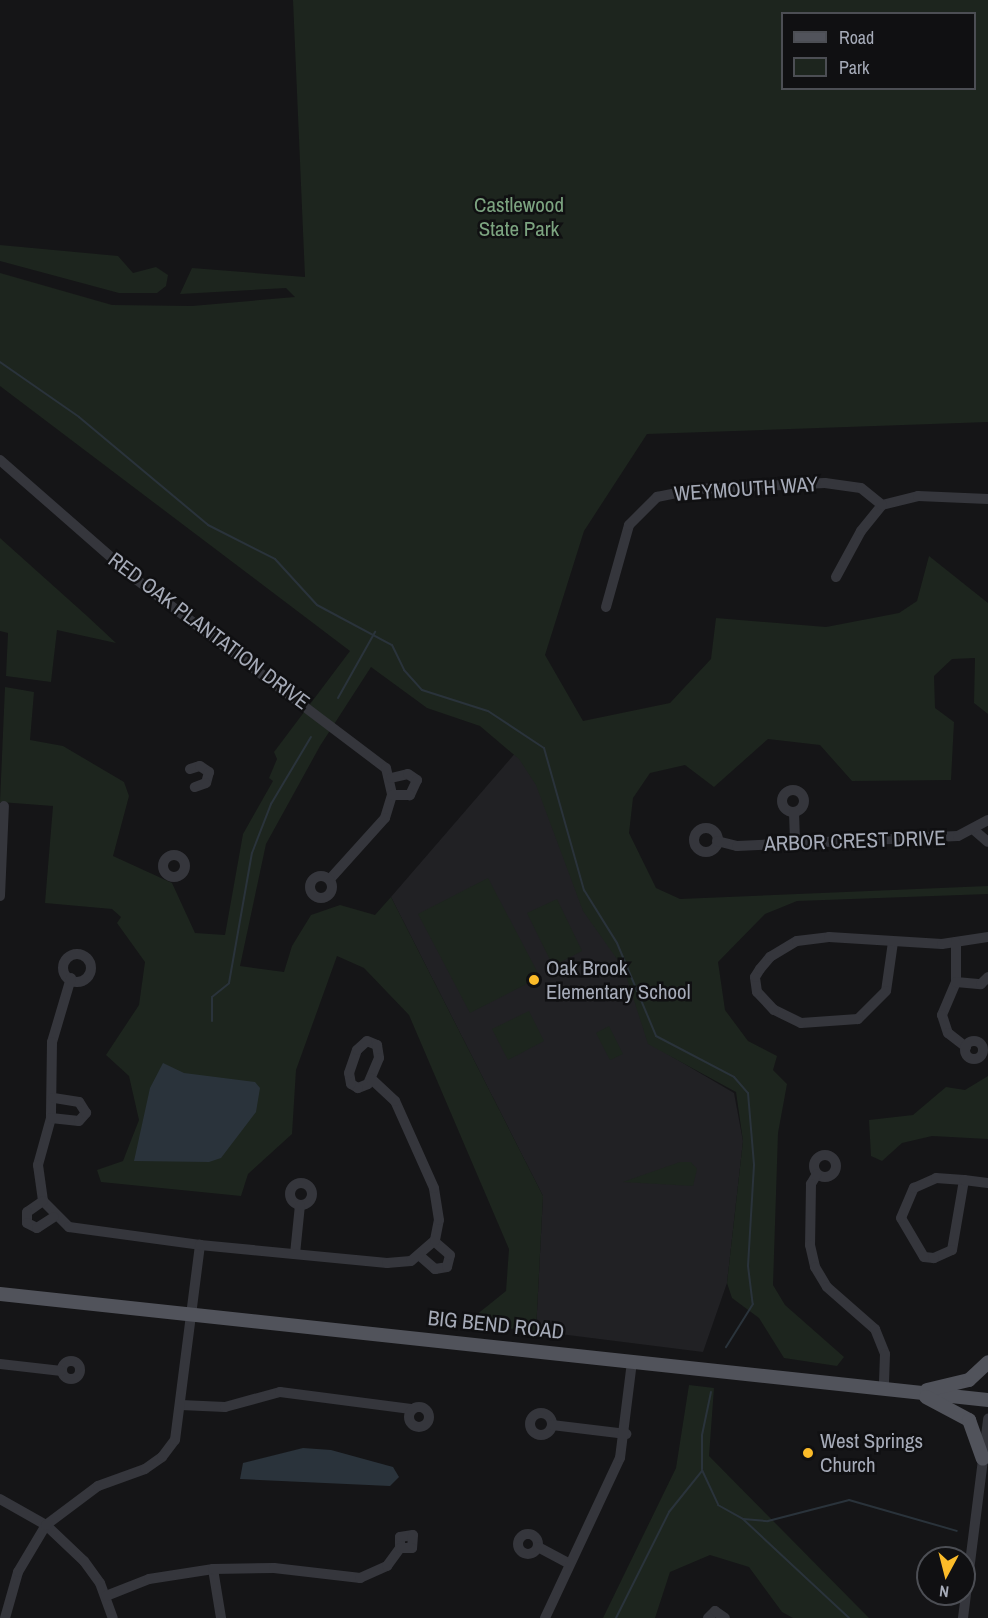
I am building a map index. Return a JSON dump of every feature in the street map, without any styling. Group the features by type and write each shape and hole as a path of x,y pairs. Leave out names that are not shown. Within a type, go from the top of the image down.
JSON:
{"main road":[{"name":"BIG BEND ROAD","path":"0,1294 735,1371 884,1390 988,1400"},
{"path":"918,1393 969,1380 988,1362"},
{"path":"918,1393 969,1420 986,1455"}],"street":[{"name":"RED OAK PLANTATION DRIVE","path":"0,460 137,580 374,755 391,778"},
{"name":"WEYMOUTH WAY","path":"606,607 629,525 657,497 698,489 825,483 861,488 882,505"},
{"path":"836,577 861,531 882,505 918,496 988,499"},
{"path":"190,769 200,766 208,772 206,783 195,787"},
{"path":"330,879 385,818 392,795 391,778 408,774 417,780 410,795 392,795"},
{"path":"0,896 4,806"},
{"path":"794,812 795,844"},
{"name":"ARBOR CREST DRIVE","path":"717,841 795,844 958,836 974,830 988,820"},
{"path":"974,830 988,842"},
{"path":"893,942 886,990 858,1019 801,1023 774,1010 757,992 755,976 760,969 770,957 797,941 829,937 893,942 956,942 988,937"},
{"path":"956,942 956,982 942,1015 948,1033 966,1047"},
{"path":"956,982 981,984 988,977"},
{"path":"71,978 55,1024 51,1118 38,1165 43,1201 54,1217 69,1227 89,1233 387,1263 420,1256 434,1242 439,1220 434,1188 395,1101 371,1079"},
{"path":"51,1118 79,1121 86,1113 79,1102 53,1098"},
{"path":"817,1174 810,1184 810,1245 815,1267 827,1287 875,1329 885,1354 884,1390"},
{"path":"964,1180 952,1250 934,1258 924,1257 904,1227 904,1206 921,1184 936,1178 964,1180 988,1183"},
{"path":"43,1201 27,1212 27,1223 37,1228 54,1217"},
{"path":"295,1254 300,1205"},
{"path":"420,1256 435,1269 447,1267 450,1255 434,1242"},
{"path":"5,1618 18,1572 46,1525 83,1494 162,1457 174,1440 181,1405 200,1245"},
{"path":"545,1618 568,1563 611,1478 626,1434 632,1361"},
{"path":"0,1364 62,1371"},
{"path":"181,1405 225,1407 280,1392 411,1409"},
{"path":"963,1618 983,1510 988,1419"},
{"path":"552,1425 626,1434"},
{"path":"0,1499 46,1525 84,1562 106,1596 113,1618"},
{"path":"538,1547 568,1563"},
{"path":"106,1596 149,1579 213,1569 274,1568 360,1578 378,1573 400,1548"},
{"path":"213,1569 221,1618"},
{"path":"708,1618 718,1611 725,1618"}],"shaded area":[{"name":"Oak Brook Elementary School","path":"524,743 612,910 659,1049 734,1093 743,1141 727,1283 703,1352 536,1331 543,1196 391,897"},
{"path":"163,1063 184,1073 255,1082 260,1088 256,1112 221,1158 209,1162 134,1161 150,1088"},
{"path":"303,1448 331,1450 393,1467 399,1477 390,1486 240,1479 243,1463"}],"green space":[{"name":"Castlewood State Park","path":"293,0 988,0 988,422 647,434 584,531 545,655 583,721 670,703 711,659 716,618 826,627 899,613 917,601 929,556 988,603 988,714 974,703 975,658 952,659 934,676 935,708 954,722 951,780 852,781 820,745 768,739 714,787 685,765 650,773 633,798 629,833 656,888 680,899 988,886 988,894 797,901 765,914 718,962 725,1010 748,1041 777,1056 773,1070 787,1084 778,1133 773,1285 785,1305 844,1357 837,1366 784,1358 759,1318 732,1298 727,1283 743,1141 736,1092 648,1044 624,969 583,911 536,785 519,759 480,726 427,708 371,667 320,746 266,844 240,966 284,972 292,946 311,915 340,905 375,915 391,897 543,1196 536,1331 465,1324 506,1291 509,1249 409,1015 364,968 337,956 296,1070 292,1134 248,1174 241,1196 101,1182 97,1170 123,1161 139,1120 129,1076 106,1055 139,1005 145,962 117,923 121,917 112,909 45,903 53,806 0,802 5,687 34,692 30,740 63,746 124,782 129,796 113,856 172,883 195,933 225,935 243,834 273,781 269,778 277,759 274,752 350,651 0,386 0,273 112,305 192,306 295,297 286,288 180,294 192,268 305,277"},
{"path":"0,245 118,256 133,273 156,267 168,275 166,286 157,293 119,293 0,261"},
{"path":"0,538 116,643 57,630 51,682 6,676 8,633 0,631"},
{"path":"488,878 540,977 470,1013 418,914"},
{"path":"557,899 582,951 553,966 527,913"},
{"path":"529,1011 544,1041 508,1060 492,1029"},
{"path":"609,1026 623,1054 610,1060 596,1033"},
{"path":"988,1076 988,1139 932,1136 902,1143 882,1161 871,1156 869,1120 913,1115 946,1087 965,1090"},
{"path":"680,1162 691,1162 697,1169 693,1186 623,1182"},
{"path":"689,1385 714,1388 709,1456 869,1618 793,1618 782,1612 749,1567 710,1555 670,1572 655,1618 603,1618 676,1468"}],"waterway":[{"path":"0,362 79,417 208,525 275,559 317,605 392,645 404,670 422,690 488,711 544,748 584,890 617,943 656,1036 734,1077 748,1093 754,1165 748,1266 753,1304 726,1347"},
{"path":"338,698 375,632"},
{"path":"212,1021 212,997 229,983 252,853 271,804 311,737"},
{"path":"711,1392 702,1435 702,1470 718,1505 743,1519 768,1521 849,1500 957,1531"},
{"path":"616,1618 669,1512 702,1471"},
{"path":"744,1520 849,1618"}],"place":[{"name":"Oak Brook Elementary School","path":"534,980"},
{"name":"West Springs Church","path":"808,1453"}]}
